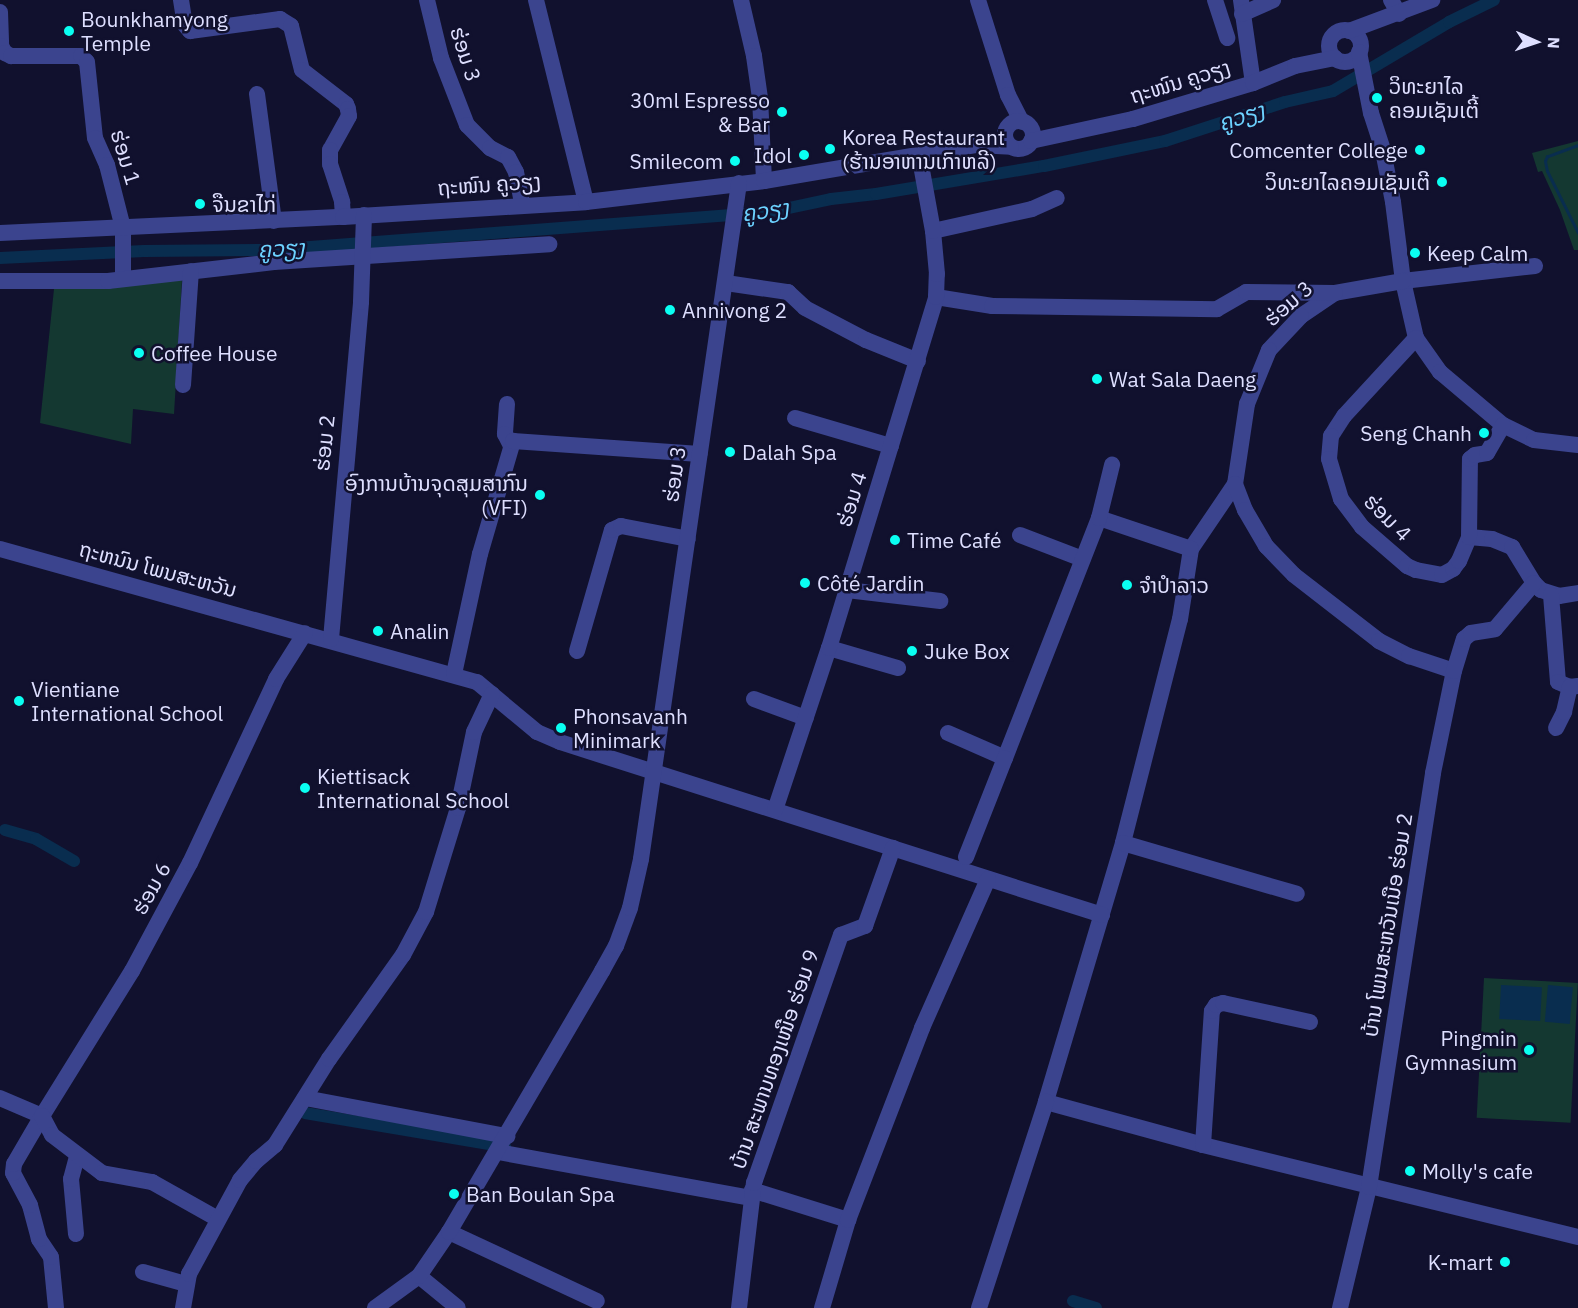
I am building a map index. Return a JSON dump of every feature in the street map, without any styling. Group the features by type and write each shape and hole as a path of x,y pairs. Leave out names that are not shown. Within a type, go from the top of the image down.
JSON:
{"street":[{"path":"181,0 185,25 190,31 280,20 291,27 302,70 346,104 348,109 349,116 330,150 330,164 342,202 343,217"},
{"name":"ຮ່ອມ 3","path":"427,0 441,58 467,125 490,148 508,157 516,172 522,204"},
{"path":"536,0 586,202"},
{"path":"741,0 754,56 760,98 764,180"},
{"path":"978,0 1016,126 1006,142 1011,147"},
{"path":"1215,0 1227,38"},
{"path":"1253,83 1242,7 1273,0"},
{"name":"ຖະໜົນ ຄູວຽງ","path":"1295,66 1339,31 1349,31 1395,7 1432,0"},
{"name":"ຖະໜົນ ຄູວຽງ","path":"977,145 1025,148 1031,141 1133,119 1253,83 1295,66 1352,58 1395,7"},
{"name":"ຮ່ອມ 1","path":"0,12 1,46 4,53 11,56 81,56 87,62 95,138 106,165 123,235 123,276"},
{"path":"1349,31 1356,35 1352,58 1366,90 1393,202 1403,281 1416,338 1440,372 1503,425 1534,440 1578,445"},
{"path":"1332,37 1329,47 1352,58"},
{"path":"257,93 274,221"},
{"path":"1016,126 1032,132 1031,141"},
{"name":"ຖະໜົນ ຄູວຽງ","path":"0,233 123,235 274,221 343,217 364,220 522,204 586,202 738,189 764,180 920,159 977,145 1016,126 1076,132"},
{"name":"ຮ່ອມ 4","path":"775,810 829,648 936,297 937,274 933,231 920,159"},
{"name":"ຮ່ອມ 3","path":"375,1308 419,1276 449,1232 498,1152 616,946 630,908 641,859 738,189"},
{"path":"933,231 1032,209 1057,198"},
{"name":"ຮ່ອມ 2","path":"331,639 345,459 361,302 364,220"},
{"path":"0,281 191,272 361,253 549,244"},
{"name":"ຮ່ອມ 3","path":"1235,484 1247,404 1269,350 1301,316 1335,292 1403,281 1535,266"},
{"path":"183,385 191,272"},
{"path":"726,283 788,292 805,308 866,340 918,361"},
{"path":"936,297 992,306 1217,309 1246,292 1335,292"},
{"name":"ຮ່ອມ 4","path":"1416,338 1405,347 1336,426 1329,446 1335,484 1341,499 1362,527 1407,566 1416,570 1442,575 1453,569 1469,537"},
{"path":"507,404 505,434 510,444"},
{"path":"795,418 891,446"},
{"path":"1503,425 1486,453 1475,455 1470,459 1469,537 1505,542 1512,547 1534,583 1551,595 1578,593"},
{"path":"454,674 480,554 510,444 516,439 700,454"},
{"path":"966,857 1099,518 1112,465"},
{"path":"979,1308 1046,1102 1123,843 1180,619 1191,549 1235,484"},
{"path":"1235,484 1245,510 1266,546 1294,575 1379,641 1409,656 1454,671"},
{"path":"1099,518 1191,549"},
{"path":"577,651 612,530 621,526 688,539"},
{"path":"1020,535 1083,559"},
{"name":"ຖະຫນົນ ໂພນສະຫວັນ","path":"0,549 454,674 477,682 537,732 560,742 1102,915"},
{"name":"ບ້ານ ໂພນສະຫວັນເນືອ ຮ່ອມ 2","path":"1340,1308 1369,1186 1433,773 1454,671 1464,639 1471,633 1492,631 1534,583"},
{"path":"847,590 940,602"},
{"path":"1551,595 1557,678 1562,685 1574,687 1556,728"},
{"name":"ຮ່ອມ 6","path":"7,1175 132,971 190,863 276,680 305,633"},
{"path":"829,648 898,669"},
{"path":"183,1308 186,1284 240,1180 256,1161 275,1145 402,954 426,912 458,808 474,732 492,694"},
{"path":"754,699 806,718"},
{"path":"948,733 1005,758"},
{"path":"1123,843 1297,894"},
{"name":"ບ້ານ ສະພານທອງເໜືອ ຮ່ອມ 9","path":"739,1308 752,1194 841,935 865,926 893,848"},
{"path":"822,1308 848,1220 922,1028 988,879"},
{"path":"1203,1145 1212,1011 1216,1005 1223,1003 1310,1022"},
{"path":"0,1098 42,1116 52,1135 102,1173 152,1182 218,1219"},
{"path":"305,1098 507,1136"},
{"path":"1046,1102 1203,1145 1578,1237"},
{"path":"498,1152 752,1194 848,1220"},
{"path":"76,1234 71,1179 77,1156"},
{"path":"7,1175 30,1206 39,1239 51,1257 56,1308"},
{"path":"449,1232 597,1301"},
{"path":"143,1272 186,1284"},
{"path":"419,1276 458,1308"}],"green space":[{"path":"1578,141 1578,250 1574,250 1560,210 1542,171 1538,172 1532,153"},
{"path":"182,280 174,414 133,409 131,444 40,423 54,289"},
{"name":"Pingmin Gymnasium","path":"1484,978 1578,983 1571,1123 1477,1118"}],"water":[{"path":"1501,985 1542,987 1540,1021 1499,1019"},
{"path":"1548,985 1573,987 1570,1024 1545,1022"}],"waterway":[{"name":"ຄູວຽງ","path":"0,258 144,251 271,250 770,212 831,199 876,194 1044,166 1165,141 1285,102 1333,91 1449,22 1494,0"},
{"path":"1578,145 1547,156 1545,161 1547,171 1578,233"},
{"path":"5,830 36,839 74,861"},
{"path":"305,1113 505,1147"},
{"path":"1073,1301 1096,1308"}],"place":[{"name":"Bounkhamyong Temple","path":"69,31"},
{"name":"ວິທະຍາໄລ ຄອມເຊັນເຕີ້","path":"1377,98"},
{"name":"30ml Espresso & Bar","path":"782,112"},
{"name":"Korea Restaurant (ຮ້ານອາຫານເກົາຫລີ)","path":"830,149"},
{"name":"Comcenter College","path":"1420,150"},
{"name":"Idol","path":"804,155"},
{"name":"Smilecom","path":"735,161"},
{"name":"ວິທະຍາໄລຄອມເຊັນເຕີ","path":"1442,182"},
{"name":"ຈືນຂາໄກ່","path":"200,204"},
{"name":"Keep Calm","path":"1415,253"},
{"name":"Annivong 2","path":"670,310"},
{"name":"Coffee House","path":"139,353"},
{"name":"Wat Sala Daeng","path":"1097,379"},
{"name":"Seng Chanh","path":"1484,433"},
{"name":"Dalah Spa","path":"730,452"},
{"name":"ອົງການບ້ານຈຸດສຸມສາກົນ (VFI)","path":"540,495"},
{"name":"Time Café","path":"895,540"},
{"name":"Côté Jardin","path":"805,583"},
{"name":"ຈຳປຳລາວ","path":"1127,585"},
{"name":"Analin","path":"378,631"},
{"name":"Juke Box","path":"912,651"},
{"name":"Vientiane International School","path":"19,701"},
{"name":"Phonsavanh Minimark","path":"561,728"},
{"name":"Kiettisack International School","path":"305,788"},
{"name":"Pingmin Gymnasium","path":"1529,1050"},
{"name":"Molly's cafe","path":"1410,1171"},
{"name":"Ban Boulan Spa","path":"454,1194"},
{"name":"K-mart","path":"1505,1262"}]}
